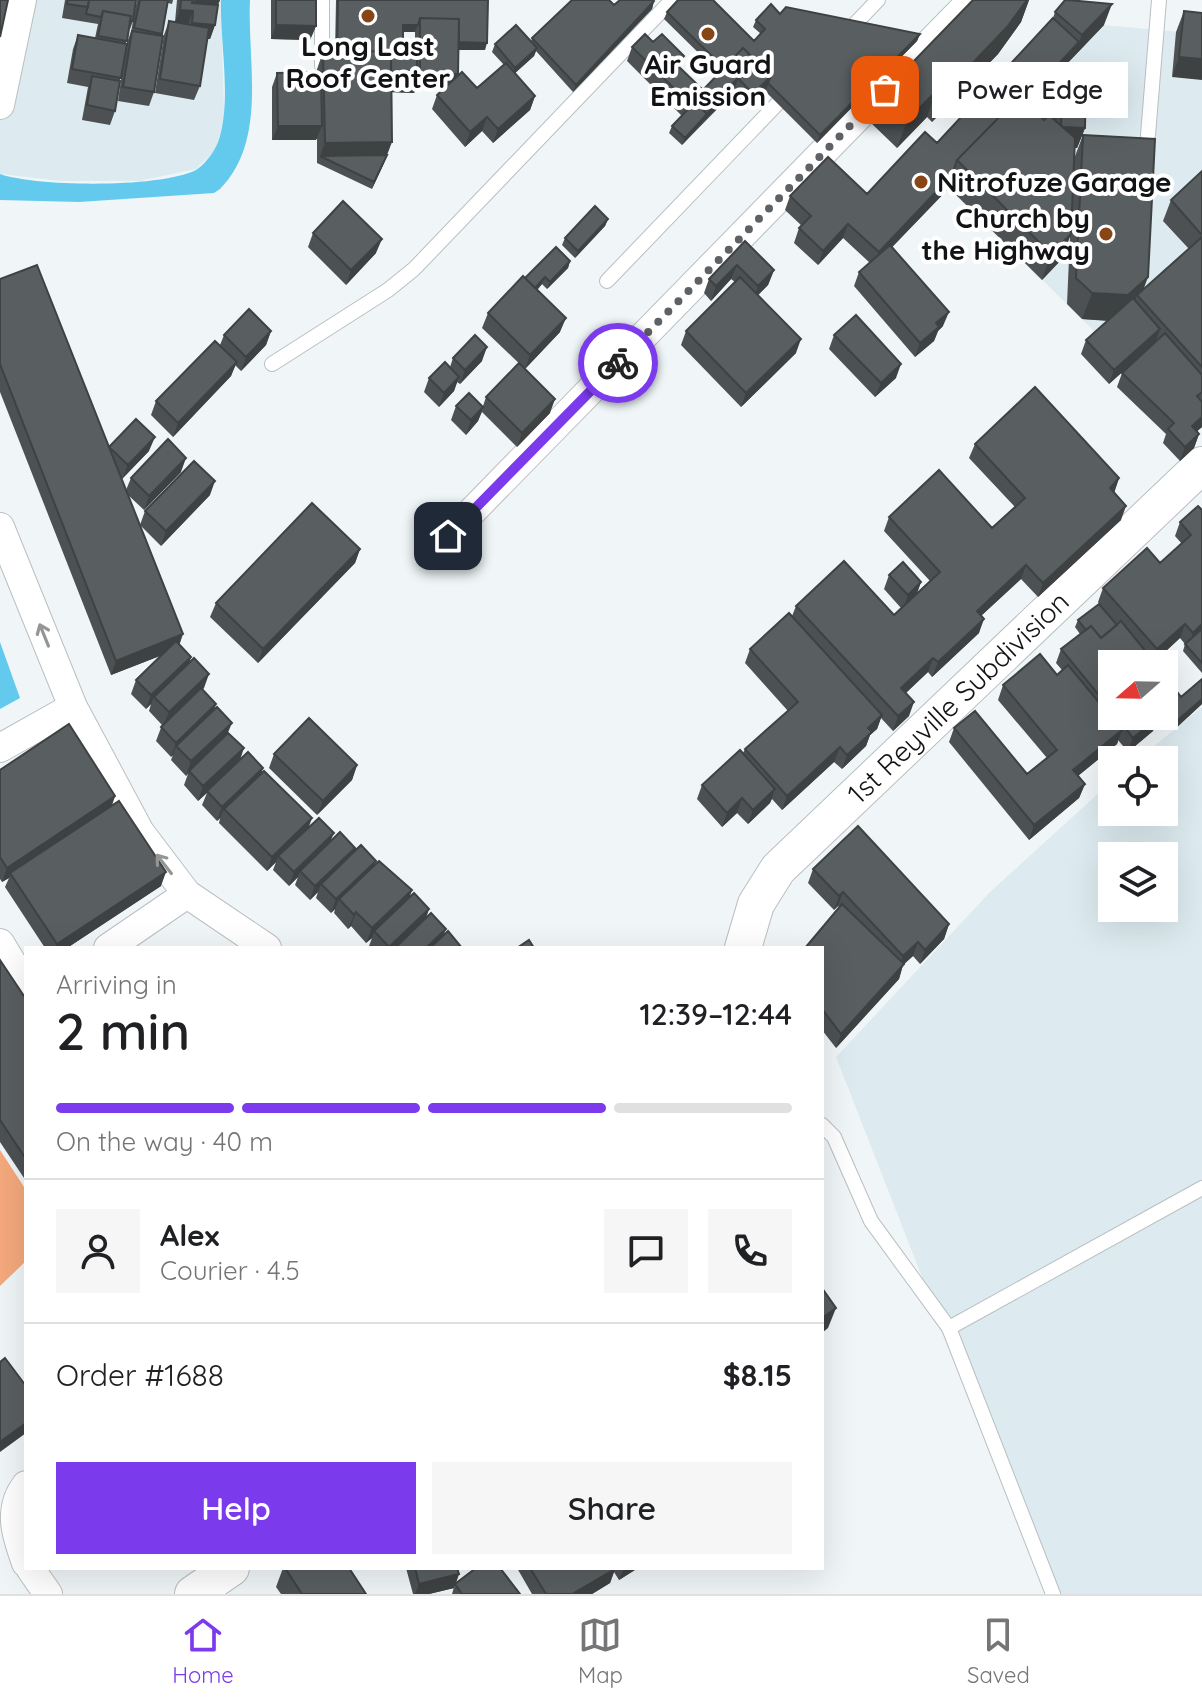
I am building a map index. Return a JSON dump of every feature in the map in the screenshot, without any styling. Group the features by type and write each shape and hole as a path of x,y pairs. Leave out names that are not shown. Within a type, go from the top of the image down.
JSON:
{"street":[{"path":"0,105 22,0"},
{"path":"448,536 972,0"},
{"name":"1st Reyville Subdivision","path":"744,946 756,904 778,869 1202,465"},
{"path":"1,532 73,707 140,832 187,894 264,946"},
{"path":"0,748 73,707"},
{"path":"111,946 187,894"},
{"path":"0,943 24,983"},
{"path":"24,1488 17,1497 13,1523 24,1557"},
{"path":"31,1570 48,1594"},
{"path":"193,1594 228,1570"}],"lane":[{"path":"322,0 322,66"},
{"path":"272,364 388,290 414,269 672,0"},
{"path":"851,28 878,0"},
{"path":"1148,135 1159,0"},
{"path":"607,281 778,103"},
{"path":"824,1127 834,1137 871,1221 949,1328 1053,1594"},
{"path":"949,1328 1202,1188"}],"shaded area":[{"path":"0,0 221,0 224,111 220,136 213,153 196,169 140,181 60,181 0,174"},
{"path":"1104,25 1202,34 1202,246 1100,337 948,187"},
{"path":"1202,707 1202,1594 1053,1594 963,1382 836,1057 990,892 1098,794 1098,826 1178,826 1178,746 1154,746 1178,730 1178,727"},
{"path":"0,1150 24,1187 24,1263 0,1286"}],"water":[{"path":"221,0 250,0 252,99 245,148 220,189 214,193 79,202 0,200 0,174 69,183 128,183 179,176 200,167 217,145 223,120 225,86"},
{"path":"0,642 20,698 0,709"}],"building":[{"path":"0,0 8,0 0,37"},
{"path":"68,0 89,0 88,7 67,4"},
{"path":"89,0 136,0 133,21 130,21 131,16 103,11 101,17 86,14"},
{"path":"140,0 168,0 162,34 134,28"},
{"path":"181,0 218,5 215,25 192,23 193,11 180,10"},
{"path":"276,0 316,0 316,26 276,25"},
{"path":"338,0 488,0 487,43 459,42 459,19 420,18 418,25 403,25 403,55 417,56 417,86 391,85 391,51 337,52"},
{"path":"572,0 609,0 614,5 620,0 654,1 576,85 532,38"},
{"path":"678,0 713,0 754,41 765,29 756,20 771,4 780,14 786,7 920,34 820,135 768,83 771,76 743,48 724,68 667,12"},
{"path":"973,0 1027,0 1007,27 942,95 936,91 907,121 880,96"},
{"path":"1065,0 1112,4 1082,35 1055,12"},
{"path":"103,11 131,16 127,41 98,36"},
{"path":"1184,11 1202,13 1202,59 1179,57"},
{"path":"420,18 459,19 458,74 420,73"},
{"path":"1053,18 1079,42 957,160 952,175 879,252 848,224 823,251 799,228 811,216 790,196 828,157 867,194 925,132 937,143"},
{"path":"169,21 209,28 200,86 160,79"},
{"path":"516,25 537,48 515,68 495,44"},
{"path":"132,31 163,36 154,92 123,87"},
{"path":"645,34 653,42 662,34 684,56 676,64 703,90 743,48 771,76 753,94 738,78 710,107 697,95 690,104 632,47"},
{"path":"78,35 127,44 121,78 72,69"},
{"path":"391,51 392,142 325,143 323,52"},
{"path":"506,63 535,96 498,129 487,117 470,132 437,95 462,72 477,88"},
{"path":"1049,69 1062,81 1062,73 1086,73 1085,128 1061,125 1062,105 1044,120 1021,99"},
{"path":"321,72 322,126 278,126 277,73"},
{"path":"92,76 120,81 115,111 87,105"},
{"path":"1019,97 1044,120 1049,115 1075,138 1071,234 1051,254 957,160"},
{"path":"695,102 707,114 685,138 672,126"},
{"name":"Church by the Highway","path":"1083,135 1155,139 1148,277 1128,295 1092,293 1076,278"},
{"path":"387,155 374,182 320,156"},
{"path":"1202,171 1202,233 1201,234 1171,200"},
{"path":"343,201 382,239 351,270 313,233"},
{"path":"595,206 608,219 578,251 565,238"},
{"path":"1202,237 1202,367 1137,295"},
{"path":"745,241 774,270 758,286 737,265 716,286 709,279"},
{"path":"890,245 949,312 936,323 939,327 920,343 859,272"},
{"path":"556,247 570,261 550,282 545,277 535,288 525,278"},
{"path":"37,265 183,634 116,661 0,364 0,279"},
{"path":"523,276 566,318 530,355 488,313"},
{"path":"740,277 801,339 746,393 686,331"},
{"path":"1133,298 1160,329 1114,370 1086,340"},
{"path":"249,309 271,331 246,357 224,335"},
{"path":"856,315 901,364 881,383 834,335"},
{"path":"1165,333 1202,375 1202,392 1197,396 1202,402 1202,417 1192,426 1199,434 1185,447 1168,429 1174,423 1122,373"},
{"path":"475,335 487,347 465,370 453,358"},
{"path":"215,341 237,362 178,423 156,401"},
{"path":"445,362 459,377 444,393 429,378"},
{"path":"519,363 555,399 522,433 486,397"},
{"path":"1035,387 1119,478 1110,488 1126,506 1043,583 1026,565 977,611 984,619 938,662 933,658 901,688 914,702 898,716 796,606 844,561 894,615 940,572 889,517 939,470 992,528 1025,498 975,444"},
{"path":"469,393 483,407 471,420 456,406"},
{"path":"136,419 155,437 128,465 109,447"},
{"path":"168,439 186,458 149,496 131,478"},
{"path":"194,461 215,481 166,531 145,511"},
{"path":"312,503 360,549 263,649 216,603"},
{"path":"1198,506 1202,510 1202,624 1193,633 1185,624 1157,649 1103,588 1147,548 1160,563 1191,535 1180,522"},
{"path":"903,562 921,582 908,595 889,575"},
{"path":"1099,604 1117,625 1101,638 1091,626 1086,630 1078,620"},
{"path":"789,613 882,715 868,728 872,732 847,755 840,747 787,796 745,749 798,702 750,649"},
{"path":"1121,621 1145,650 1098,650 1098,694 1061,649 1091,626 1101,638"},
{"path":"1202,629 1202,663 1185,644"},
{"path":"176,641 191,657 151,695 136,680"},
{"path":"1040,654 1057,675 1068,665 1098,701 1098,730 1122,730 1102,746 1098,746 1098,750 1073,770 1085,784 1034,825 954,728 975,711 1027,774 1057,750 1003,685"},
{"path":"194,658 209,674 169,712 154,697"},
{"path":"1202,679 1202,699 1178,720 1178,693 1181,697"},
{"path":"201,688 216,704 176,743 161,727"},
{"path":"217,707 232,723 191,761 176,746"},
{"path":"309,718 357,765 323,801 274,754"},
{"path":"69,724 115,796 7,868 0,857 0,770"},
{"path":"1127,730 1143,730 1133,738"},
{"path":"228,733 244,748 203,786 189,771"},
{"path":"740,750 775,789 753,810 742,798 727,813 702,785"},
{"path":"248,752 263,768 222,807 207,791"},
{"path":"264,771 312,818 272,857 224,809"},
{"path":"119,801 166,872 57,944 10,873"},
{"path":"319,818 334,833 294,872 278,856"},
{"path":"858,826 949,924 925,950 918,942 903,956 843,892 839,896 813,869"},
{"path":"340,832 355,848 315,886 300,871"},
{"path":"361,845 376,861 336,899 321,884"},
{"path":"379,861 412,890 372,928 339,899"},
{"path":"414,893 429,909 390,946 374,931"},
{"path":"842,904 904,964 841,1034 824,1012 824,946 807,946"},
{"path":"431,913 446,929 428,946 397,946"},
{"path":"448,931 460,946 432,946"},
{"path":"0,960 24,996 24,1156 0,1120"},
{"path":"824,1291 836,1308 824,1317"},
{"path":"5,1358 24,1383 24,1424 0,1442 0,1362"},
{"path":"286,1570 350,1570 366,1594 302,1594"},
{"path":"416,1570 458,1570 459,1574 419,1584"},
{"path":"473,1570 502,1570 520,1594 462,1594 455,1584"},
{"path":"531,1570 613,1570 572,1594 546,1594"}],"way so far":[{"path":"618,363 885,90"}],"place":[{"name":"Long Last Roof Center","path":"368,16"},
{"name":"Air Guard Emission","path":"708,34"},
{"name":"Power Edge","path":"885,90"},
{"name":"Nitrofuze Garage","path":"921,182"},
{"name":"Church by the Highway","path":"1106,234"}],"route":[{"path":"448,536 618,363"}]}
